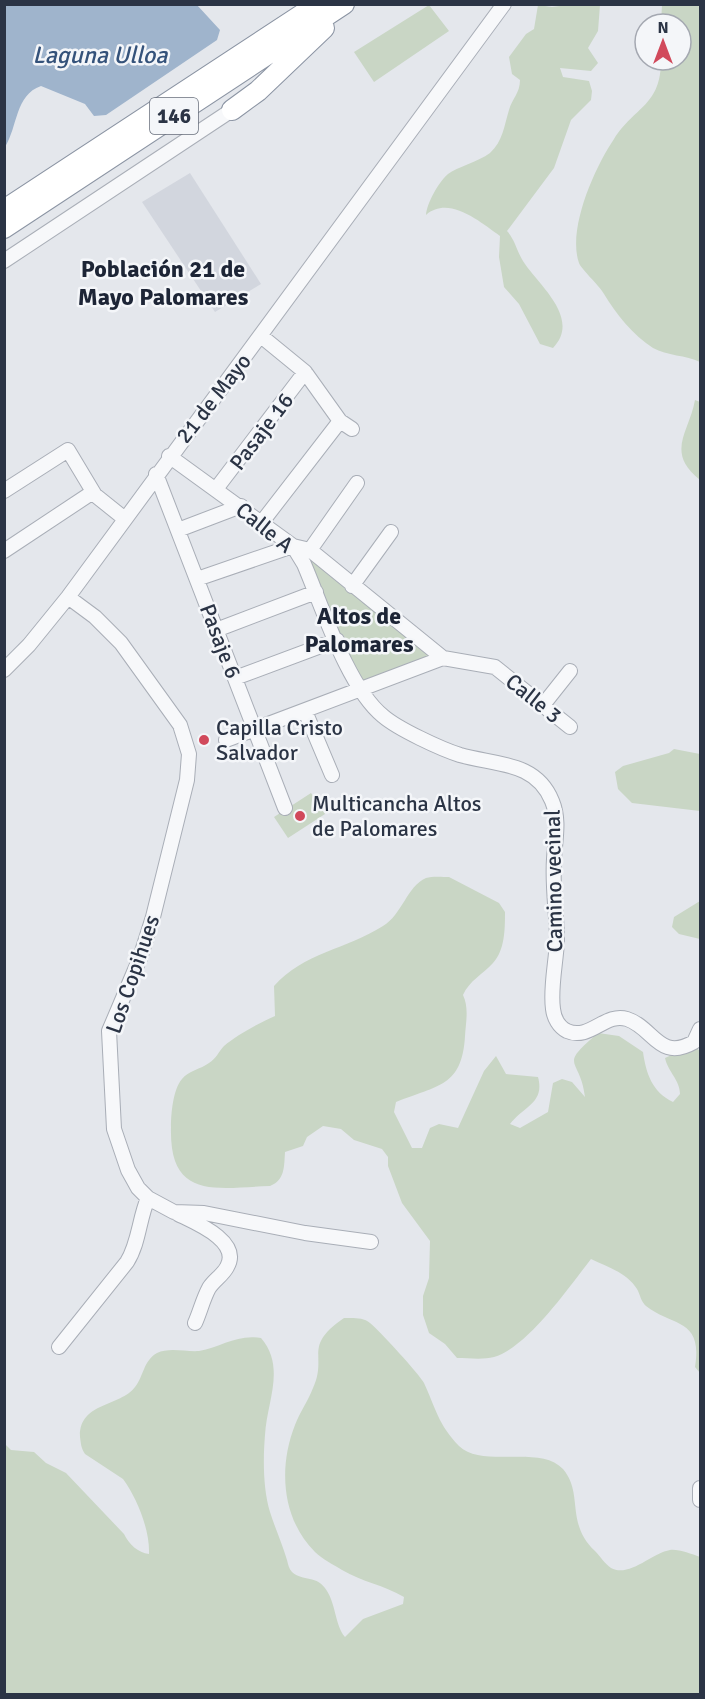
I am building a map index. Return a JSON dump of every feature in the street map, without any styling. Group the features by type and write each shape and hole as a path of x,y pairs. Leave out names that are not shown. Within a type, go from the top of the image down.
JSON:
{"highway":[{"name":"146","path":"4,210 318,4"},
{"name":"146","path":"4,228 344,4"},
{"path":"232,110 258,91 350,4"}],"street":[{"name":"21 de Mayo","path":"4,670 29,645 68,597 169,456 261,336 504,4"},
{"path":"4,261 232,110"},
{"path":"261,336 305,372 340,420 352,429"},
{"name":"Pasaje 16","path":"216,489 305,372"},
{"path":"262,522 340,420"},
{"path":"4,491 68,450 101,502 125,519"},
{"name":"Calle A","path":"169,456 241,506 293,546 304,564 360,689"},
{"name":"Pasaje 6","path":"156,474 285,808"},
{"path":"310,550 357,483"},
{"path":"4,551 93,492"},
{"path":"178,530 241,506"},
{"path":"352,586 391,532"},
{"path":"197,579 293,546 310,550 443,658"},
{"path":"216,630 316,592"},
{"name":"Los Copihues","path":"68,597 95,617 121,643 180,725 189,754 187,780 150,926 140,958 109,1031 114,1129 134,1181 148,1198 174,1212 204,1212 305,1233 371,1242"},
{"path":"235,678 337,640"},
{"path":"226,740 443,658"},
{"name":"Calle 3","path":"443,658 495,667 570,727"},
{"path":"543,705 570,671"},
{"name":"Camino vecinal","path":"360,689 377,711 389,721 460,755 520,768 534,775 549,793 557,821 554,870 557,934 553,1010 562,1028 572,1032 582,1032 613,1018 623,1018 635,1023 662,1045 672,1048 694,1042 700,1029"},
{"path":"305,711 332,775"},
{"path":"59,1347 134,1252 139,1222 148,1198"},
{"path":"174,1212 215,1233 228,1250 230,1258 229,1265 209,1289 195,1323"},
{"path":"700,1488 700,1500"}],"shaded area":[{"path":"190,173 261,284 215,312 142,202"}],"green space":[{"path":"575,4 600,5 598,31 588,48 598,63 591,71 560,68 563,77 589,81 592,91 591,100 571,120 554,168 507,231 522,260 548,293 560,314 563,326 560,337 553,348 540,344 519,304 504,287 499,257 500,236 474,218 454,209 444,208 426,215 434,193 448,174 490,153 498,143 510,106 520,85 520,80 512,74 509,57 526,34 534,29 538,5 552,7"},
{"path":"429,5 449,31 374,82 354,52"},
{"path":"662,5 700,5 700,362 658,351 639,337 580,266 576,249 580,216 585,199 599,165 614,139 652,97 660,72 693,72 693,12 662,12"},
{"path":"695,400 700,402 700,480 689,470 681,451"},
{"path":"302,550 437,658 355,687"},
{"path":"674,749 700,754 700,811 632,803 618,789 615,772 623,766 669,753"},
{"name":"Multicancha Altos de Palomares","path":"311,793 325,814 288,838 274,817"},
{"path":"449,877 499,903 505,912 504,939 497,958 476,978 463,995 467,1015 463,1053 453,1075 435,1087 396,1102 394,1112 412,1148 422,1148 430,1128 439,1124 458,1128 484,1071 496,1056 506,1074 538,1077 539,1093 536,1099 510,1124 520,1128 548,1112 553,1083 562,1079 572,1082 585,1097 574,1063 575,1058 585,1044 598,1033 619,1036 643,1052 651,1081 660,1093 673,1102 680,1094 665,1058 693,1045 700,1051 700,1373 695,1367 695,1340 690,1332 684,1326 646,1306 633,1283 623,1275 591,1259 547,1315 507,1351 494,1357 480,1359 457,1358 445,1344 429,1333 423,1315 423,1296 429,1278 430,1241 402,1203 388,1166 388,1157 382,1149 354,1140 341,1129 323,1126 307,1137 303,1146 285,1152 281,1177 270,1186 231,1188 199,1185 187,1178 178,1167 172,1151 171,1115 176,1089 185,1076 206,1065 235,1038 275,1016 274,986 286,975 298,966 383,926 395,915 419,882 426,878"},
{"path":"700,901 700,939 679,934 672,927 674,917"},
{"path":"344,1318 364,1320 382,1334 421,1378 442,1423 459,1446 469,1453 482,1456 540,1458 553,1462 563,1469 573,1488 580,1530 611,1568 625,1570 670,1550 700,1557 700,1694 5,1694 5,1444 11,1450 34,1452 46,1463 66,1473 131,1544 141,1552 149,1554 145,1525 133,1495 123,1479 85,1454 80,1437 81,1426 93,1411 120,1398 135,1387 146,1364 157,1353 172,1350 199,1351 237,1339 261,1338 268,1349 274,1372 266,1422 264,1454 265,1484 270,1512 290,1569 296,1575 319,1582 323,1586 330,1597 339,1627 345,1637 363,1619 403,1604 404,1597 350,1574 315,1552 304,1539 290,1509 286,1492 286,1458 297,1420 317,1377 320,1344 331,1328"}],"water":[{"name":"Laguna Ulloa","path":"5,4 197,5 220,30 217,40 106,115 94,116 85,104 41,86 33,90 26,96 18,112 5,147"}],"place":[{"name":"Capilla Cristo Salvador","path":"204,740"},
{"name":"Multicancha Altos de Palomares","path":"300,816"}],"district":[{"name":"Población 21 de Mayo Palomares","path":"163,283"},
{"name":"Altos de Palomares","path":"359,630"}]}
